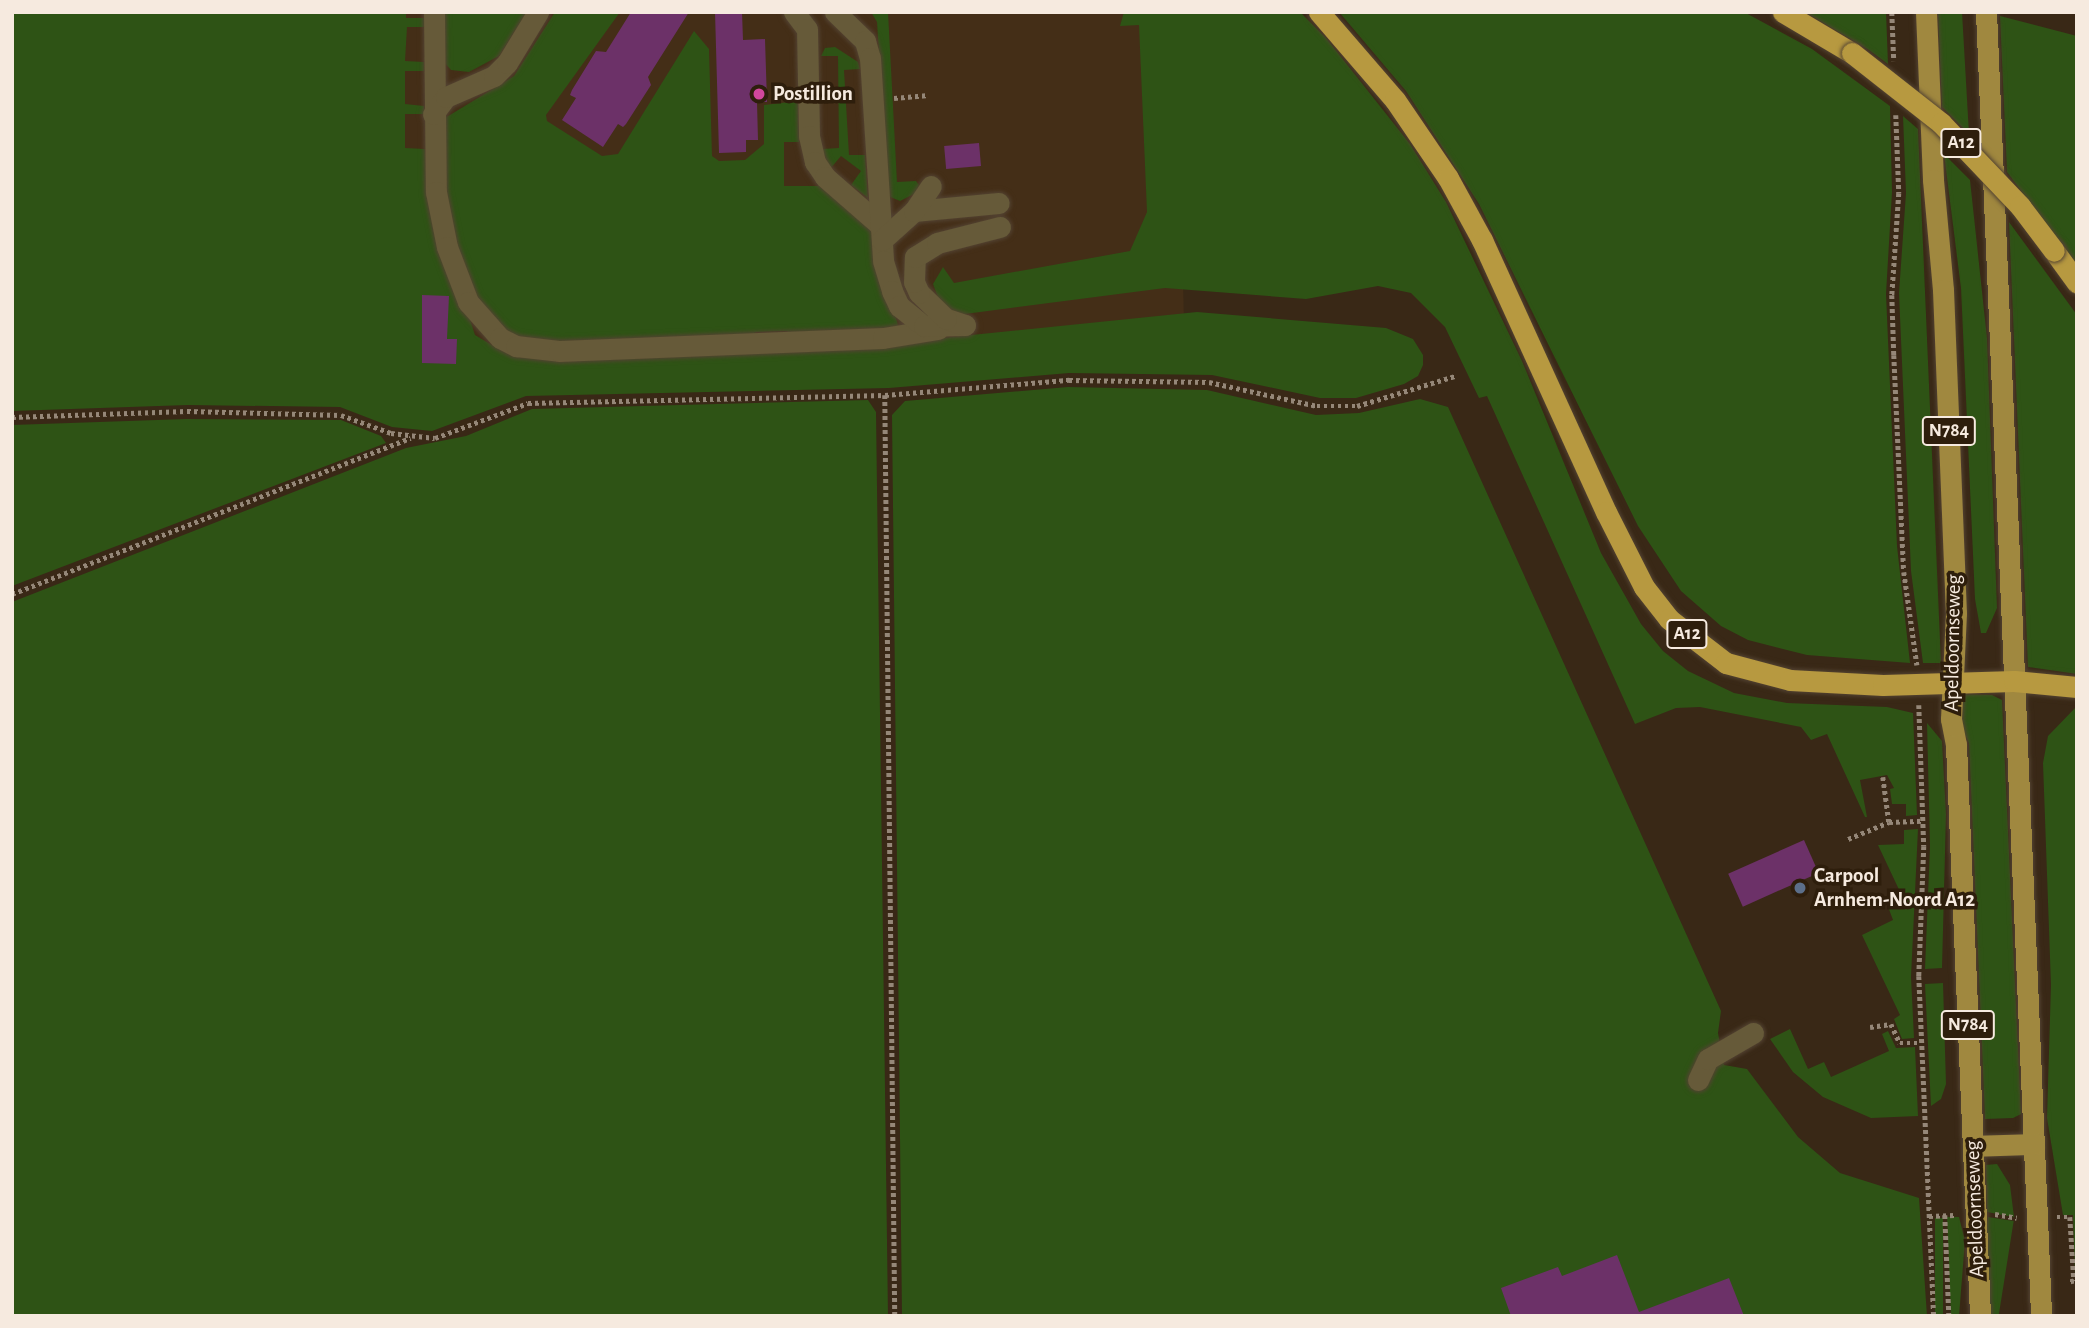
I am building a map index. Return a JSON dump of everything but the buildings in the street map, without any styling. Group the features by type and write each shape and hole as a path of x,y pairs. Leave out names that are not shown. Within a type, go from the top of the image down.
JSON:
{"highway":[{"name":"A12","path":"1319,12 1395,100 1448,178 1482,240 1606,512 1644,587 1669,619 1717,656 1748,671 1790,680 1918,685 1950,682"},
{"name":"A12","path":"1783,12 1852,53 1898,86 1973,155 2054,251 2077,283"},
{"path":"1950,682 2014,681 2077,687"}],"main road":[{"name":"Apeldoornseweg","path":"1926,12 1956,613 1950,682 1956,745 1980,1316"},
{"name":"N784","path":"1986,12 2041,1316"},
{"path":"1973,1146 2034,1144"}],"lane":[{"path":"434,12 433,114 436,192 450,261 478,317 500,338 516,346 559,351 800,343 883,338 965,325 946,319 919,293 914,282 915,257 937,243 1000,227"},
{"path":"433,114 446,97 494,76 508,63 538,12"},
{"path":"794,12 807,29 809,136 815,162 825,177 881,233"},
{"path":"807,29 837,14 865,41 870,58 883,261 899,306 924,327 938,329"},
{"path":"881,233 914,211 931,186"},
{"path":"914,211 999,203"},
{"path":"1698,1080 1708,1059 1753,1033"}],"path":[{"path":"1892,12 1894,68"},
{"path":"894,98 926,95"},
{"name":"Apeldoornseweg","path":"1896,110 1899,193 1892,295 1905,572 1918,685 1923,821 1918,947 1934,1316"},
{"path":"12,417 187,411 341,415 411,438 435,438 528,403 885,395 1069,380 1197,382 1317,405 1357,406 1404,395 1455,376"},
{"path":"885,395 895,1316"},
{"path":"12,594 411,438"},
{"path":"1883,777 1889,822"},
{"path":"1848,839 1889,822 1923,821"},
{"path":"1870,1027 1891,1024 1900,1043 1921,1043"},
{"path":"1945,1215 1949,1316"}],"shaded area":[{"path":"400,12 1177,12 1184,324 399,375"}],"green space":[{"path":"12,12 406,12 406,18 425,18 425,27 407,27 405,61 424,62 424,71 405,71 405,104 424,106 424,114 405,114 405,148 425,149 430,194 475,335 497,348 526,354 902,342 1197,312 1386,328 1413,339 1423,355 1423,365 1418,376 1404,384 1356,398 1320,398 1212,375 1069,373 889,388 526,396 432,431 392,427 340,407 188,405 12,411"},
{"path":"445,12 527,12 499,56 469,72 451,70 442,60"},
{"path":"555,12 620,12 546,115 547,121 602,156 618,154 694,31 709,49 712,156 719,161 745,160 764,144 764,105 798,101 799,142 784,142 784,186 819,186 870,227 898,325 894,329 795,338 787,331 756,332 743,340 527,341 490,322 464,279 443,191 445,118 514,76"},
{"path":"871,12 888,12 897,182 916,181 919,185 916,193 900,201 888,196 877,22"},
{"path":"1124,12 1300,12 1326,38 1410,144 1446,202 1522,361 1601,553 1641,624 1663,651 1688,671 1734,693 1787,703 1887,707 1913,713 1917,815 1906,816 1906,804 1892,804 1890,789 1894,788 1887,775 1860,780 1865,817 1827,734 1811,740 1801,727 1700,707 1676,708 1635,724 1487,396 1479,398 1445,327 1411,293 1378,286 1306,299 1165,288 965,314 952,312 940,303 933,284 943,267 954,283 1130,251 1147,212 1139,25 1120,26"},
{"path":"1339,12 1744,12 1812,49 1890,106 1892,192 1886,294 1897,546 1910,663 1807,655 1748,640 1721,626 1681,591 1638,526 1479,204 1406,91"},
{"path":"1805,12 1886,12 1888,64 1869,50"},
{"path":"1938,12 1962,12 1969,134 1942,107"},
{"path":"2000,16 2077,36 2077,266 2007,172"},
{"path":"835,47 858,62 860,69 844,70 849,155 865,155 868,198 851,185 861,171 841,156 830,169 822,149 839,148 838,56 821,56 825,48"},
{"path":"1903,116 1918,129 1941,663 1923,663 1911,571 1899,293 1906,193"},
{"path":"1944,154 1970,180 1987,338 1997,608 1986,633 1981,633 1975,599 1961,288"},
{"path":"2009,222 2077,315 2077,674 2028,667"},
{"path":"1068,387 1207,390 1316,415 1359,413 1420,399 1448,407 1721,1011 1718,1033 1724,1065 1747,1069 1798,1137 1840,1173 1919,1198 1927,1316 902,1316 892,415 905,401"},
{"path":"868,400 876,412 888,1316 12,1316 12,602 406,448 466,436 532,409"},
{"path":"186,419 341,420 381,436 386,443 12,586 12,425"},
{"path":"1955,694 1992,695 2002,700 2021,1114 2013,1118 1985,1119 1969,743 1956,716"},
{"path":"2077,706 2075,1276 2073,1215 2063,1215 2047,1118 2051,985 2043,763 2048,736"},
{"path":"1927,723 1942,741 1946,814 1942,968 1925,969 1930,846"},
{"path":"1918,829 1911,977 1914,1038 1902,1039 1894,1019 1900,1015 1862,935 1893,920 1887,904 1902,896 1878,845 1904,844 1904,830"},
{"path":"1943,983 1946,1084 1941,1099 1931,1106 1925,984"},
{"path":"1790,1029 1808,1069 1824,1062 1831,1077 1889,1051 1882,1034 1888,1031 1896,1048 1915,1047 1918,1116 1871,1118 1823,1097 1793,1072 1770,1039"},
{"path":"1997,1164 2010,1185 2014,1217 1987,1212 1986,1165"},
{"path":"1947,1217 1959,1217 1965,1241 1959,1316 1951,1316"},
{"path":"1988,1217 2014,1221 1999,1316 1973,1315"},
{"path":"1935,1218 1943,1218 1943,1316 1935,1316"}],"place":[{"name":"Postillion","path":"759,94"},
{"name":"Carpool Arnhem-Noord A12","path":"1800,888"}]}
